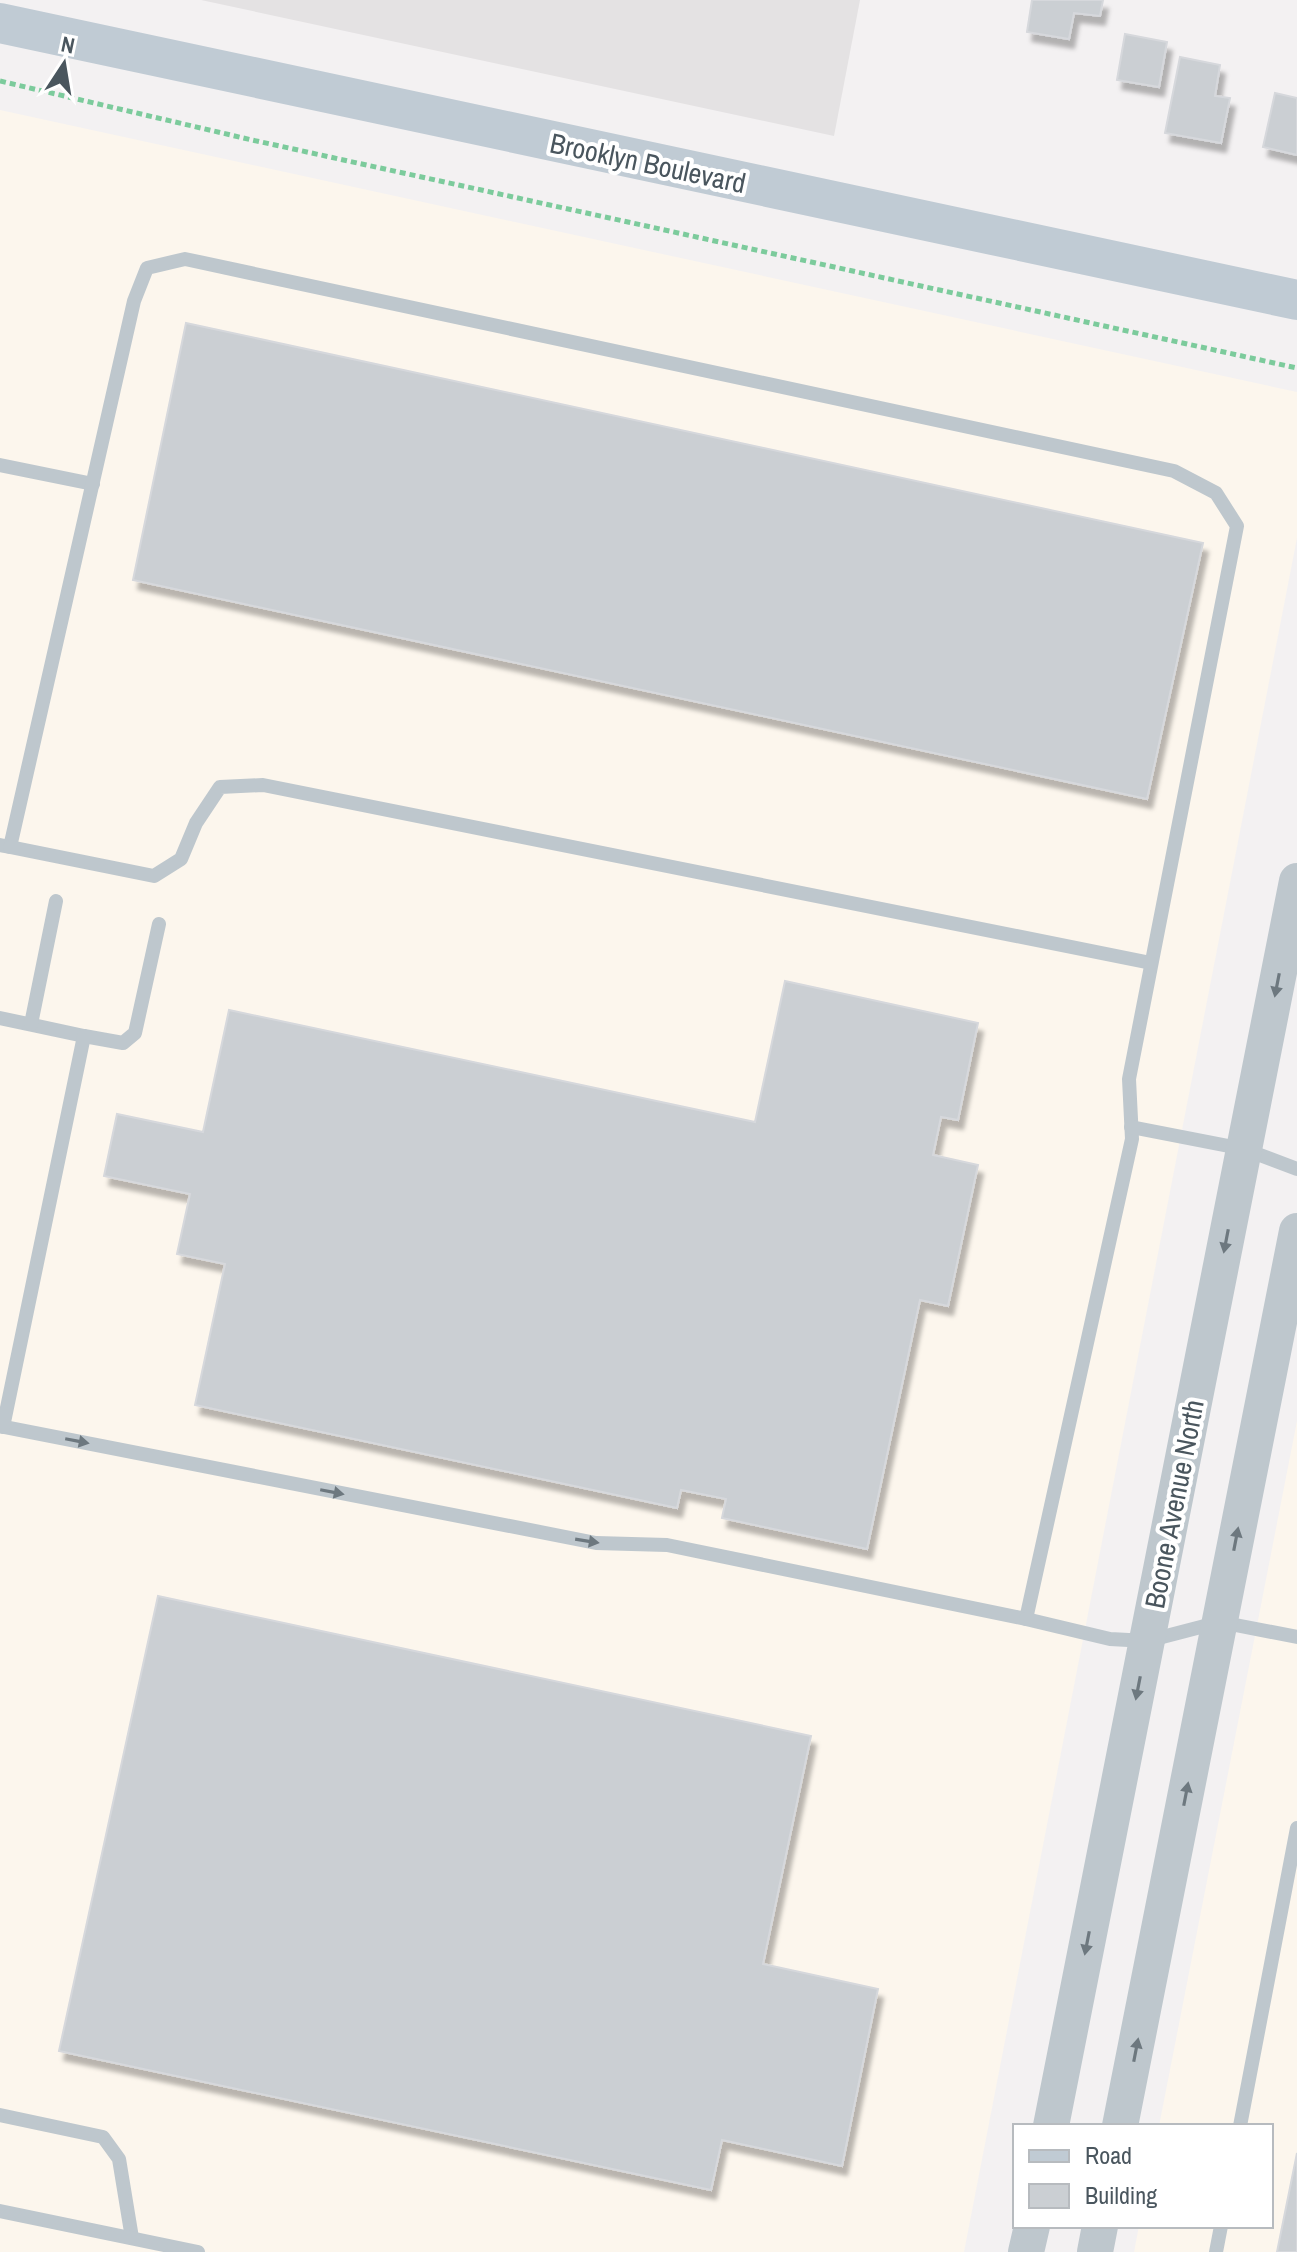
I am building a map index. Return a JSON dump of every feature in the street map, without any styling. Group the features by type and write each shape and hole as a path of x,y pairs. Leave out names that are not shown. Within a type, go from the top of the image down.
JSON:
{"main road":[{"name":"Brooklyn Boulevard","path":"0,23 1297,300"}],"street":[{"name":"Boone Avenue North","path":"1051,2124 1297,881"},
{"path":"1120,2124 1297,1231"},
{"path":"1026,2252 1032,2228"},
{"path":"1095,2252 1100,2228"}],"lane":[{"path":"1026,1619 1132,1139 1129,1079 1237,526 1216,493 1174,471 185,259 147,268 134,301 5,846 154,876 181,859 196,823 220,787 263,785 1151,963"},
{"path":"0,465 93,484"},
{"path":"31,1024 56,901"},
{"path":"0,1018 123,1043 135,1033 159,924"},
{"path":"84,1036 1,1427 596,1543 667,1545 1110,1639 1147,1641 1220,1622 1297,1637"},
{"path":"1131,1127 1244,1149 1297,1169"},
{"path":"1240,2124 1297,1828"},
{"path":"0,2115 103,2137 119,2159 132,2238"},
{"path":"0,2211 198,2252"},
{"path":"1216,2252 1221,2228"}],"path":[{"path":"0,81 238,137 1297,368"}],"shaded area":[{"path":"201,0 860,0 834,136"},
{"path":"0,110 1297,392 1297,538 964,2252 0,2252"},
{"path":"1297,1421 1297,2252 1134,2252 1139,2228 1273,2228 1273,2124 1159,2124"}],"building":[{"path":"1032,0 1103,0 1100,16 1074,13 1069,39 1027,32"},
{"path":"1125,34 1167,42 1159,87 1117,80"},
{"path":"1180,57 1220,65 1215,96 1230,98 1221,143 1165,133"},
{"path":"1275,93 1297,98 1297,155 1263,147"},
{"path":"186,323 1203,543 1147,799 133,580"},
{"path":"785,981 978,1023 958,1120 941,1117 933,1155 978,1165 948,1306 920,1300 867,1549 722,1518 726,1499 681,1490 677,1508 195,1405 225,1264 177,1254 190,1194 104,1176 117,1114 203,1132 229,1010 755,1122"},
{"path":"158,1596 811,1736 763,1964 878,1989 842,2166 722,2140 711,2190 59,2051"},
{"path":"1297,2153 1297,2252 1277,2252"}]}
